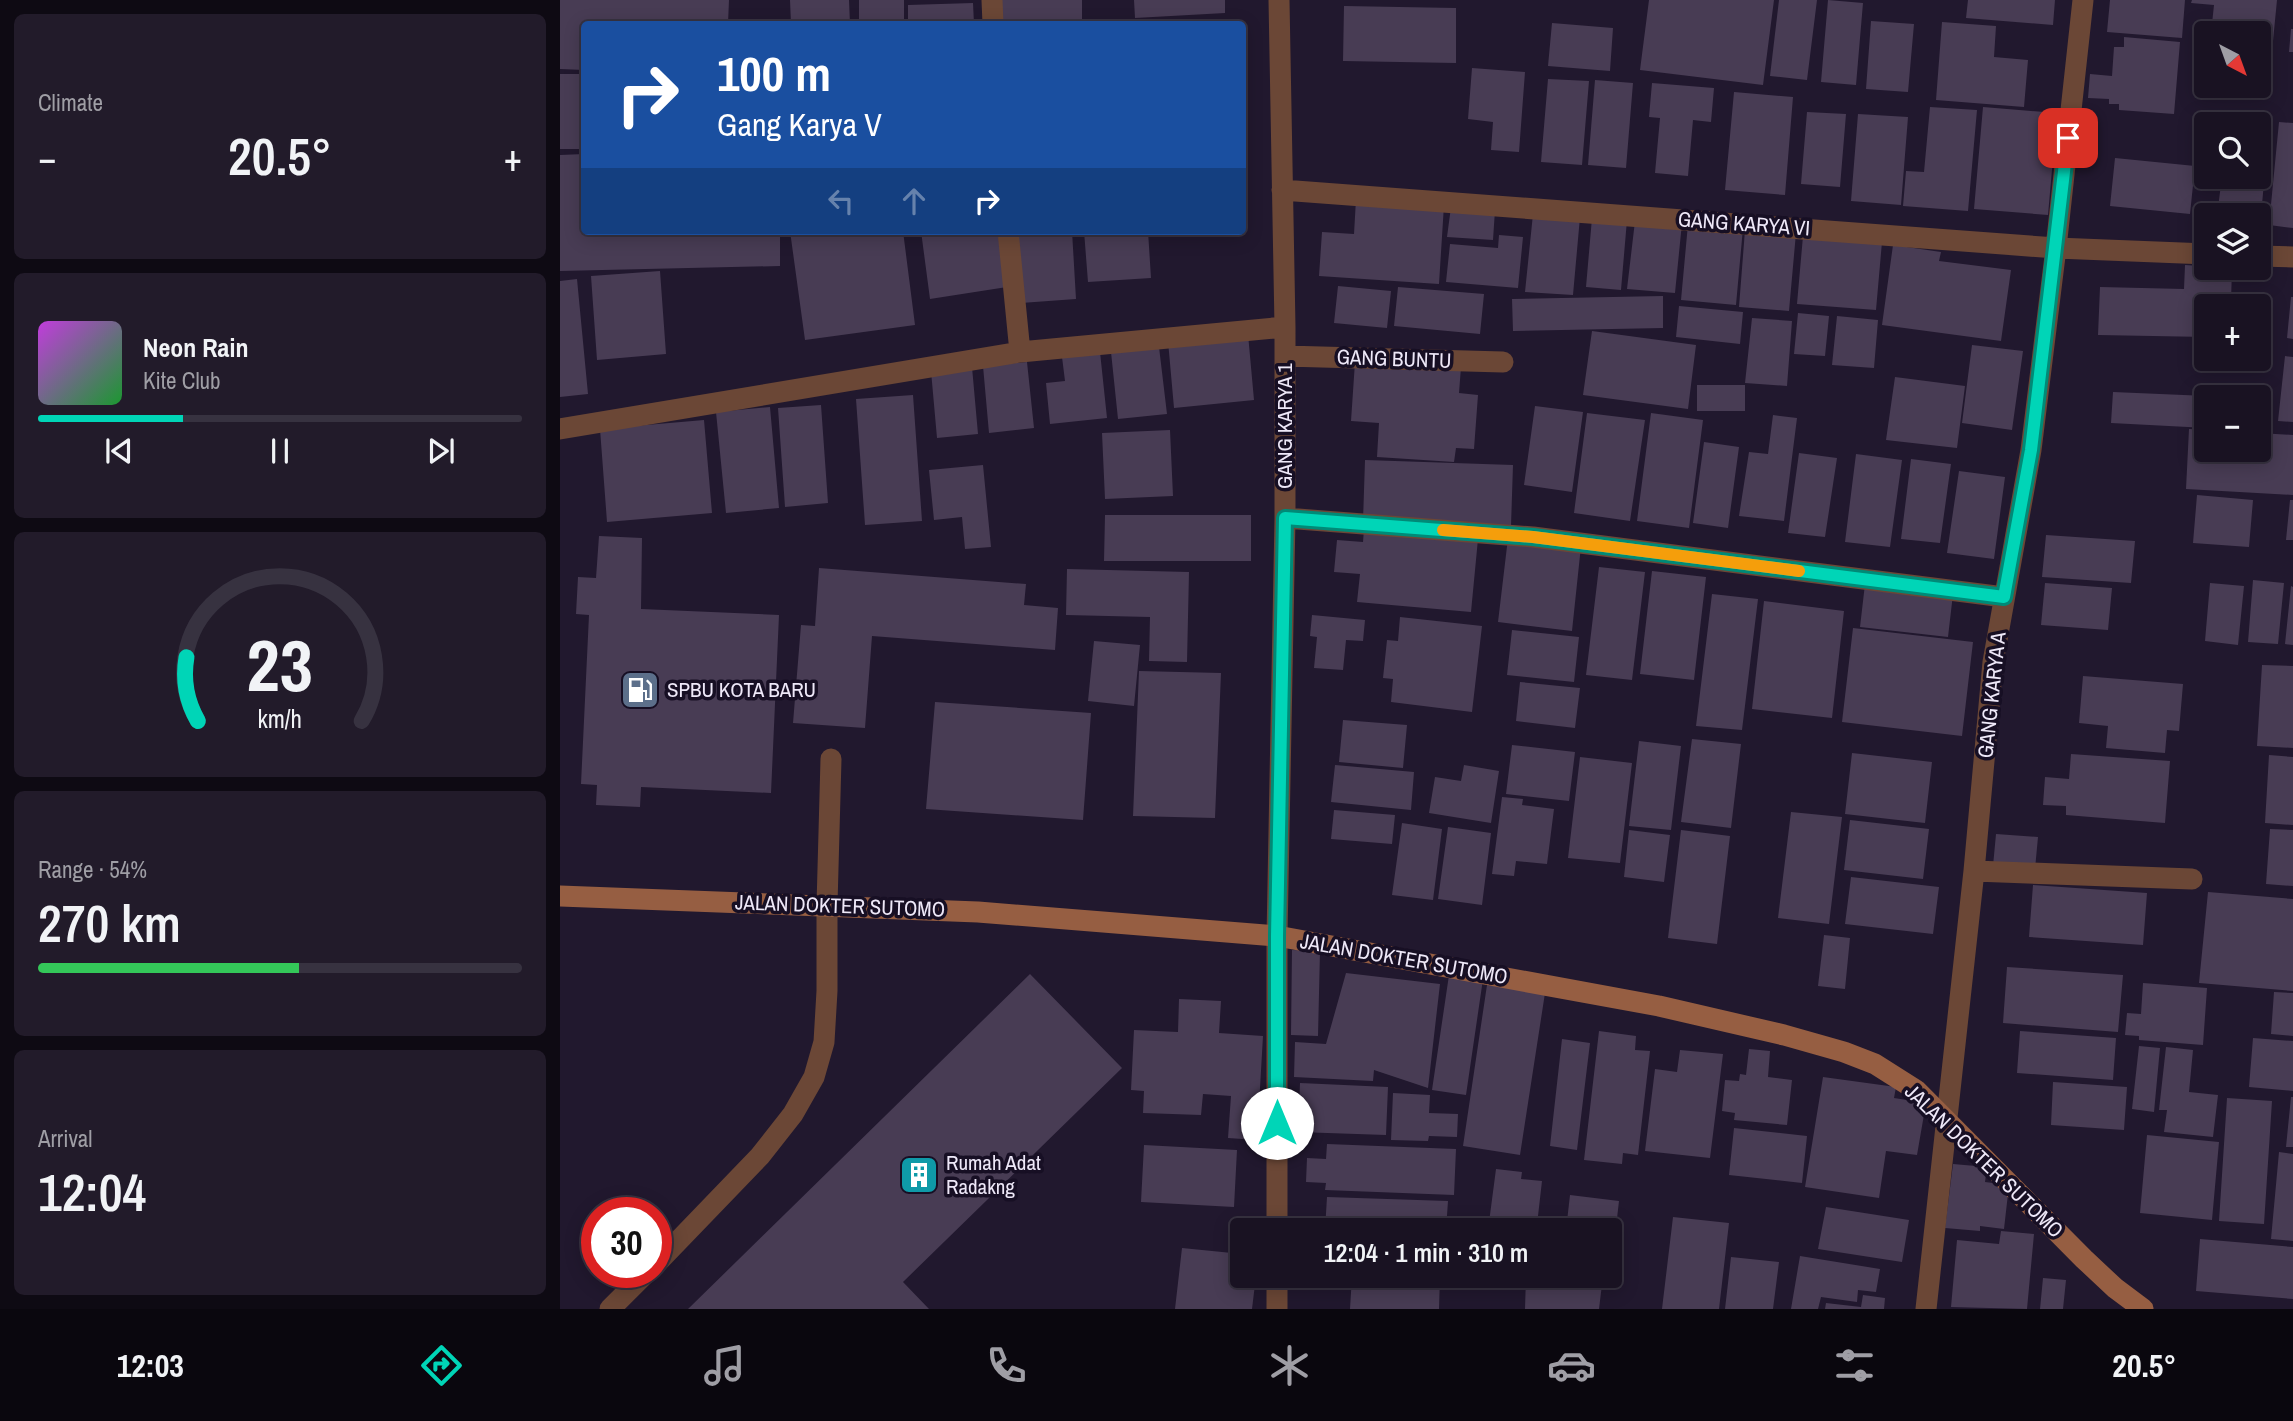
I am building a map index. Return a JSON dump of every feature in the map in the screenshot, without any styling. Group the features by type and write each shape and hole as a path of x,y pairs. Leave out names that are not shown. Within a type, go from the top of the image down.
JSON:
{"street":[{"path":"992,0 993,21"},
{"name":"GANG KARYA 1","path":"1277,1218 1277,936 1285,518 1285,327 1279,0"},
{"name":"GANG KARYA A","path":"1926,1309 1974,871 1993,662 2031,450 2083,0"},
{"name":"GANG KARYA VI","path":"1282,190 2056,248 2194,253"},
{"path":"1008,235 1020,352"},
{"path":"2271,256 2293,257"},
{"path":"560,429 1020,352 1285,327"},
{"name":"GANG BUNTU","path":"1285,356 1503,362"},
{"path":"1285,518 1533,537 2004,597"},
{"path":"672,1248 760,1156 793,1114 814,1077 824,1042 831,759"},
{"path":"1974,871 2192,879"},
{"name":"JALAN DOKTER SUTOMO","path":"560,896 978,912 1277,936 1659,1006 1820,1045 1875,1064 1916,1090 2084,1259 2143,1309"},
{"path":"610,1309 631,1288"},
{"path":"1277,1288 1277,1309"}],"building":[{"path":"560,0 729,0 728,21 581,21 581,70 560,69"},
{"path":"790,0 849,0 850,21 791,21"},
{"path":"859,0 904,0 904,21 859,21"},
{"path":"997,0 1082,0 1082,21 997,21"},
{"path":"1134,0 1225,0 1225,13 1135,18"},
{"path":"1649,0 1774,0 1763,85 1640,70"},
{"path":"1779,0 1817,0 1807,80 1770,76"},
{"path":"1828,0 1863,3 1856,85 1821,82"},
{"path":"1968,0 2055,0 2053,25 1966,18"},
{"path":"2110,0 2185,0 2182,38 2107,32"},
{"path":"2192,0 2277,0 2273,41 2272,21 2212,21 2214,5 2191,3"},
{"path":"973,3 974,21 908,21 908,5"},
{"path":"1344,6 1456,8 1456,63 1343,61"},
{"path":"1871,21 1914,24 1908,92 1866,89"},
{"path":"1942,22 1996,26 1994,57 2028,60 2024,107 1936,100"},
{"path":"1552,23 1613,28 1610,71 1548,66"},
{"path":"2291,29 2293,52 2289,52"},
{"path":"2124,37 2180,42 2174,114 2119,110 2119,104 2109,104 2109,99 2088,98 2090,74 2112,76 2114,47 2124,47"},
{"path":"1472,68 1525,72 1519,152 1491,150 1493,122 1468,119"},
{"path":"560,74 581,74 581,149 560,149"},
{"path":"1548,79 1589,81 1582,165 1541,162"},
{"path":"1595,80 1633,83 1626,168 1588,165"},
{"path":"1652,83 1714,88 1711,122 1693,120 1688,176 1655,173 1660,118 1649,117"},
{"path":"1734,92 1793,97 1785,195 1725,190"},
{"path":"1930,107 1977,110 1968,211 1903,206 1906,171 1924,172"},
{"path":"1983,107 2057,113 2048,215 1974,209"},
{"path":"1807,112 1846,114 1840,187 1801,184"},
{"path":"1858,114 1908,117 1901,205 1851,201"},
{"path":"2279,122 2293,123 2293,228 2271,225"},
{"path":"581,154 581,235 780,235 780,266 560,271 560,155"},
{"path":"2115,158 2194,166 2190,214 2110,206"},
{"path":"2220,189 2263,189 2262,203 2219,203"},
{"path":"1356,199 1444,205 1439,284 1319,276 1322,232 1354,234"},
{"path":"1451,207 1495,210 1493,240 1447,237"},
{"path":"1533,214 1580,217 1573,295 1525,292"},
{"path":"1592,218 1627,220 1621,290 1586,287"},
{"path":"1635,221 1682,223 1675,293 1627,289"},
{"path":"1688,224 1743,228 1736,305 1681,300"},
{"path":"1745,230 1796,233 1789,311 1739,307"},
{"path":"791,235 904,235 915,325 805,340"},
{"path":"922,235 1000,235 1007,287 930,299"},
{"path":"1017,235 1072,235 1076,299 1021,303"},
{"path":"1084,235 1148,235 1151,278 1088,282"},
{"path":"1499,235 1523,237 1518,288 1446,282 1450,244 1498,248"},
{"path":"1803,236 1882,242 1876,310 1797,304"},
{"path":"1893,245 1941,252 1939,261 2011,270 2001,341 1882,325"},
{"path":"2185,265 2194,266 2194,280 2232,280 2231,294 2194,294 2194,337 2098,335 2100,287 2184,289"},
{"path":"660,271 666,354 597,360 591,276"},
{"path":"577,279 588,394 560,397 560,281"},
{"path":"1338,286 1391,291 1387,328 1334,323"},
{"path":"1398,287 1484,294 1480,334 1394,326"},
{"path":"1663,296 1663,328 1513,331 1512,299"},
{"path":"2293,297 2293,339 2287,338"},
{"path":"1679,306 1743,312 1740,344 1676,337"},
{"path":"1798,313 1829,316 1825,356 1794,354"},
{"path":"1837,316 1878,320 1874,368 1832,365"},
{"path":"1752,318 1792,321 1787,386 1745,383"},
{"path":"1592,331 1696,345 1688,409 1583,395"},
{"path":"1248,334 1254,400 1174,408 1168,341"},
{"path":"1972,345 2023,351 2012,430 1962,423"},
{"path":"1159,347 1167,414 1118,419 1111,352"},
{"path":"1100,352 1107,418 1050,424 1046,383 1065,381 1062,357"},
{"path":"2285,356 2293,357 2293,422 2278,421"},
{"path":"1027,362 1034,428 989,433 983,366"},
{"path":"1355,362 1461,367 1459,393 1478,395 1474,449 1456,448 1454,462 1377,457 1379,423 1351,421"},
{"path":"972,367 978,434 937,438 931,371"},
{"path":"1895,377 1965,386 1957,448 1886,440"},
{"path":"1697,385 1745,385 1745,411 1697,411"},
{"path":"2113,392 2194,395 2194,427 2111,423"},
{"path":"913,395 922,521 865,525 856,399"},
{"path":"821,405 828,503 785,507 778,408"},
{"path":"1535,406 1583,412 1572,492 1524,485"},
{"path":"770,407 779,508 726,513 716,412"},
{"path":"1587,413 1645,420 1630,521 1574,513"},
{"path":"1651,413 1703,420 1689,528 1637,521"},
{"path":"1773,415 1797,418 1784,521 1739,516 1749,452 1768,454"},
{"path":"704,420 712,513 607,522 600,429"},
{"path":"2189,429 2194,429 2194,462 2271,462 2271,434 2293,435 2293,495 2186,489"},
{"path":"1170,430 1173,496 1105,499 1102,433"},
{"path":"1704,442 1739,447 1728,528 1693,523"},
{"path":"1799,453 1837,458 1825,537 1788,533"},
{"path":"1856,454 1902,460 1890,547 1845,542"},
{"path":"1911,459 1951,464 1940,543 1901,539"},
{"path":"1365,460 1513,465 1511,526 1363,521"},
{"path":"983,465 991,547 965,549 962,517 934,520 929,470"},
{"path":"1959,471 2005,477 1994,559 1947,553"},
{"path":"2197,495 2253,500 2249,547 2193,543"},
{"path":"2290,500 2293,500 2293,540 2286,540"},
{"path":"1105,515 1251,515 1251,561 1104,561"},
{"path":"1364,529 1478,539 1471,612 1357,602 1360,574 1334,572 1337,540 1363,542"},
{"path":"2046,535 2135,541 2131,583 2042,577"},
{"path":"599,536 642,538 641,609 779,615 771,793 641,787 640,807 596,805 597,785 581,784 589,615 576,614 578,577 596,578"},
{"path":"1508,538 1581,546 1572,631 1498,622"},
{"path":"1599,567 1645,572 1632,680 1586,675"},
{"path":"819,568 1026,584 1024,605 1058,608 1055,650 872,636 865,728 793,723 801,625 815,626"},
{"path":"1067,569 1189,572 1187,662 1149,661 1150,617 1066,615"},
{"path":"1652,571 1706,577 1694,680 1640,674"},
{"path":"2253,580 2284,583 2278,644 2248,642"},
{"path":"2045,583 2112,588 2108,630 2041,625"},
{"path":"2210,583 2244,586 2238,645 2205,641"},
{"path":"1865,584 1953,594 1948,637 1860,627"},
{"path":"2291,586 2293,587 2293,645 2285,644"},
{"path":"1712,594 1758,599 1742,730 1696,726"},
{"path":"1764,601 1844,611 1832,718 1752,709"},
{"path":"1312,615 1365,620 1363,641 1346,640 1343,670 1314,668 1317,637 1310,636"},
{"path":"1400,617 1482,626 1472,712 1391,702 1393,679 1383,678 1387,640 1398,641"},
{"path":"1853,628 1973,642 1962,736 1842,722"},
{"path":"1512,630 1579,637 1574,682 1507,675"},
{"path":"1094,641 1140,645 1134,706 1088,701"},
{"path":"2262,665 2293,666 2293,748 2257,746"},
{"path":"1139,671 1221,673 1215,818 1133,816"},
{"path":"2083,676 2183,684 2179,731 2167,730 2165,753 2106,748 2108,726 2079,723"},
{"path":"1520,682 1580,688 1575,728 1516,721"},
{"path":"935,702 1091,713 1083,820 926,809"},
{"path":"1343,720 1407,725 1403,768 1339,762"},
{"path":"1692,739 1741,744 1731,828 1681,822"},
{"path":"1639,741 1681,746 1671,830 1629,826"},
{"path":"1512,745 1575,752 1569,801 1506,794"},
{"path":"1852,753 1932,762 1925,823 1845,814"},
{"path":"2071,754 2170,761 2165,823 2066,815 2066,806 2043,805 2045,777 2069,779"},
{"path":"2269,755 2293,757 2293,825 2265,823"},
{"path":"1580,757 1632,763 1620,863 1568,858"},
{"path":"1335,765 1414,772 1411,810 1331,802"},
{"path":"1464,765 1499,771 1491,823 1429,813 1435,777 1461,781"},
{"path":"1502,797 1523,799 1522,805 1554,809 1547,864 1516,861 1514,876 1492,874"},
{"path":"1334,810 1395,815 1392,844 1331,839"},
{"path":"1791,812 1842,817 1829,924 1778,918"},
{"path":"1850,820 1929,829 1923,879 1844,870"},
{"path":"1402,823 1442,829 1433,900 1392,895"},
{"path":"1448,827 1491,833 1482,905 1438,899"},
{"path":"2270,829 2293,830 2293,886 2266,884"},
{"path":"1629,830 1670,835 1664,882 1624,877"},
{"path":"1681,830 1730,836 1717,944 1668,938"},
{"path":"1996,834 2038,837 2035,869 1993,866"},
{"path":"1851,877 1939,887 1933,934 1845,924"},
{"path":"2033,885 2147,893 2143,945 2029,937"},
{"path":"2208,892 2293,899 2293,991 2199,983"},
{"path":"1824,935 1850,938 1845,989 1818,986"},
{"path":"1292,950 1320,951 1318,1036 1291,1035"},
{"path":"2007,967 2123,975 2118,1032 2003,1023"},
{"path":"1346,973 1440,984 1428,1088 1374,1070 1373,1081 1294,1077 1295,1042 1326,1044"},
{"name":"Rumah Adat Radakng","path":"1030,974 1122,1068 903,1282 929,1309 688,1309"},
{"path":"1449,975 1483,979 1466,1095 1432,1090"},
{"path":"2143,983 2207,988 2203,1045 2139,1040 2139,1036 2125,1035 2127,1013 2141,1014"},
{"path":"1487,985 1545,993 1520,1155 1463,1146"},
{"path":"2274,992 2293,993 2293,1036 2271,1034"},
{"path":"1179,999 1221,1001 1219,1033 1263,1036 1257,1140 1228,1138 1231,1096 1203,1094 1201,1115 1143,1113 1144,1091 1131,1090 1134,1030 1178,1032"},
{"path":"1599,1031 1636,1036 1635,1050 1650,1051 1638,1155 1623,1153 1622,1164 1584,1160"},
{"path":"2020,1031 2116,1038 2113,1080 2017,1073"},
{"path":"2253,1038 2293,1041 2293,1091 2249,1087"},
{"path":"1562,1039 1590,1043 1577,1150 1550,1146"},
{"path":"2139,1046 2160,1048 2154,1112 2132,1109"},
{"path":"2166,1047 2193,1050 2189,1092 2218,1095 2213,1137 2164,1132 2167,1110 2159,1110"},
{"path":"1749,1049 1770,1051 1768,1077 1792,1080 1787,1125 1734,1120 1735,1113 1722,1111 1725,1080 1739,1081 1740,1074 1746,1075"},
{"path":"1680,1050 1723,1054 1710,1158 1645,1151 1655,1069 1677,1072"},
{"path":"1823,1077 1896,1087 1894,1098 1926,1103 1917,1155 1886,1151 1879,1198 1805,1187"},
{"path":"2053,1082 2127,1087 2124,1130 2051,1125"},
{"path":"1300,1083 1388,1087 1386,1135 1298,1132"},
{"path":"1393,1093 1430,1095 1429,1113 1458,1114 1457,1137 1429,1136 1428,1141 1391,1140"},
{"path":"2291,1097 2293,1147 2286,1147"},
{"path":"2227,1098 2272,1101 2264,1224 2219,1221"},
{"path":"1734,1128 1807,1136 1802,1183 1729,1175"},
{"path":"2147,1135 2219,1142 2212,1220 2140,1213"},
{"path":"1327,1144 1456,1149 1454,1195 1325,1190 1326,1183 1306,1182 1307,1158 1326,1159"},
{"path":"1144,1145 1237,1150 1234,1207 1141,1202"},
{"path":"2279,1152 2293,1154 2293,1241 2271,1239"},
{"path":"1953,1164 1987,1167 1985,1182 2009,1185 2004,1229 1980,1226 1980,1231 1945,1228"},
{"path":"1496,1169 1522,1172 1521,1179 1542,1181 1538,1216 1558,1218 1490,1218"},
{"path":"1570,1195 1619,1201 1617,1218 1567,1218"},
{"path":"1327,1197 1448,1201 1447,1218 1326,1218"},
{"path":"1826,1207 1909,1220 1902,1262 1818,1249"},
{"path":"1673,1217 1729,1223 1719,1309 1662,1309"},
{"path":"2001,1231 2034,1234 2027,1309 1951,1307 1957,1240 1999,1244"},
{"path":"2200,1239 2293,1247 2293,1299 2196,1291"},
{"path":"1182,1248 1230,1253 1230,1288 1255,1288 1252,1309 1175,1309"},
{"path":"1800,1256 1880,1269 1876,1292 1858,1290 1857,1302 1821,1297 1818,1309 1791,1309"},
{"path":"1731,1257 1779,1262 1773,1309 1725,1309"},
{"path":"2043,1278 2066,1280 2063,1309 2040,1309"},
{"path":"1351,1288 1440,1288 1439,1309 1350,1309"},
{"path":"1526,1288 1602,1288 1599,1309 1525,1309"},
{"path":"1863,1295 1885,1298 1884,1309 1825,1309 1826,1303 1861,1307"}],"slow traffic":[{"path":"1443,530 1533,537 1799,571"}],"place":[{"name":"SPBU KOTA BARU","path":"640,690"},
{"name":"Rumah Adat Radakng","path":"919,1175"}],"route":[{"path":"1277,1123 1277,936 1285,518 1533,537 2004,597 2031,450 2068,138"}]}
